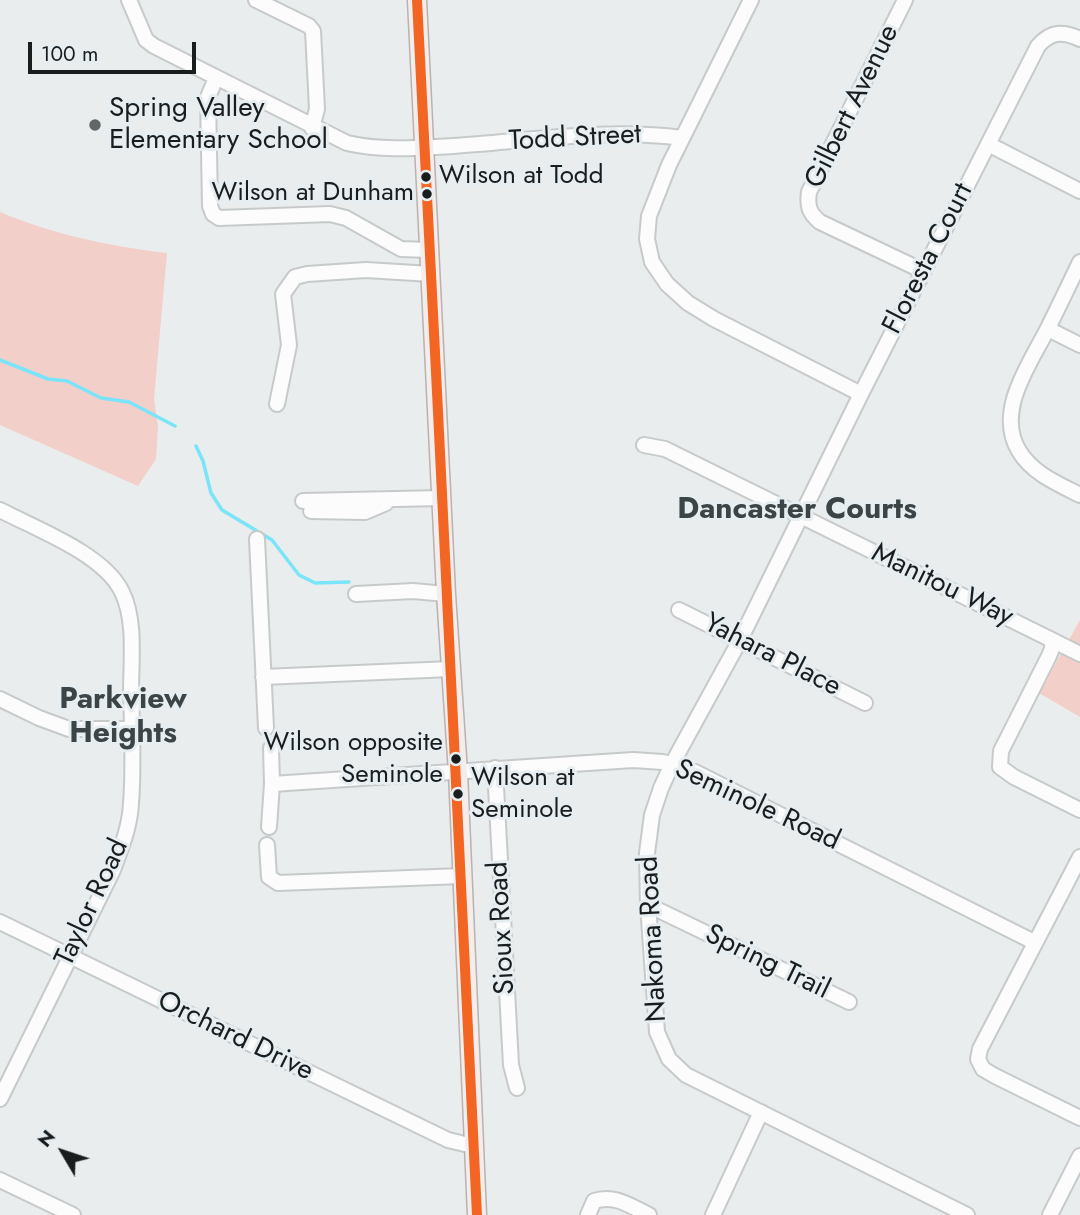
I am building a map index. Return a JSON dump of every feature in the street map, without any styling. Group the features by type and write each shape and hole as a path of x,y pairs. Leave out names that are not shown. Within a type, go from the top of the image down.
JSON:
{"main road":[{"path":"417,0 446,594 458,772 477,1215"}],"street":[{"name":"Todd Street","path":"129,0 146,40 154,46 347,144 365,148 425,147 612,135 682,138"},
{"path":"256,0 309,26 313,31 317,109 312,128"},
{"path":"751,0 682,138 649,216 647,239 653,262 667,284 688,303 861,394"},
{"name":"Gilbert Avenue","path":"905,0 809,192 807,206 820,222 923,271"},
{"name":"Floresta Court","path":"801,516 1038,46 1046,37 1058,33 1080,40"},
{"path":"216,78 208,97 210,206 215,216 330,214 346,218 401,249 429,250"},
{"path":"988,144 1080,191"},
{"path":"1080,262 1013,401 1011,429 1019,450 1033,468 1080,495"},
{"path":"277,404 289,345 284,294 295,277 366,270 431,274"},
{"path":"1048,329 1080,345"},
{"name":"Manitou Way","path":"644,445 666,449 1051,642 1080,654"},
{"path":"307,506 442,498"},
{"name":"Taylor Road","path":"0,510 91,559 111,576 122,592 130,618 132,729 131,804 127,832 113,870 0,1099"},
{"name":"Nakoma Road","path":"801,516 740,640 672,764 652,815 648,853 648,905 657,1032 669,1059 686,1075 967,1215"},
{"path":"257,539 266,727"},
{"path":"356,594 412,591 446,594"},
{"name":"Yahara Place","path":"680,610 865,703"},
{"path":"1051,642 1001,751 1000,767 1014,777 1080,810"},
{"path":"263,677 451,669"},
{"path":"0,699 69,729 132,729"},
{"path":"269,827 271,748"},
{"name":"Seminole Road","path":"272,784 633,760 672,764 707,778 1034,943"},
{"name":"Sioux Road","path":"495,768 511,1065 517,1088"},
{"path":"267,845 269,877 278,883 462,876"},
{"path":"1080,857 980,1049 978,1059 984,1069 995,1076 1080,1118"},
{"name":"Spring Trail","path":"648,905 849,1002"},
{"name":"Orchard Drive","path":"0,922 448,1140 473,1146"},
{"path":"713,1215 761,1112"},
{"path":"1050,1215 1080,1156"},
{"path":"0,1180 74,1215"},
{"path":"588,1215 594,1201 606,1197 649,1215"}],"shaded area":[{"path":"0,212 82,239 167,253 154,399 158,427 156,459 138,486 0,425"},
{"path":"1080,620 1080,717 1039,693"}],"waterway":[{"path":"0,360 48,379 67,381 101,398 129,402 175,426"},
{"path":"196,446 203,461 211,493 222,510 272,540 299,575 315,583 349,582"}],"transit line":[{"path":"417,0 477,1215"}],"place":[{"name":"Spring Valley Elementary School","path":"95,125"},
{"name":"Wilson at Todd","path":"426,177"},
{"name":"Wilson at Dunham","path":"427,194"},
{"name":"Wilson opposite Seminole","path":"456,759"},
{"name":"Wilson at Seminole","path":"458,794"}],"district":[{"name":"Dancaster Courts","path":"797,511"},
{"name":"Parkview Heights","path":"123,718"}]}
